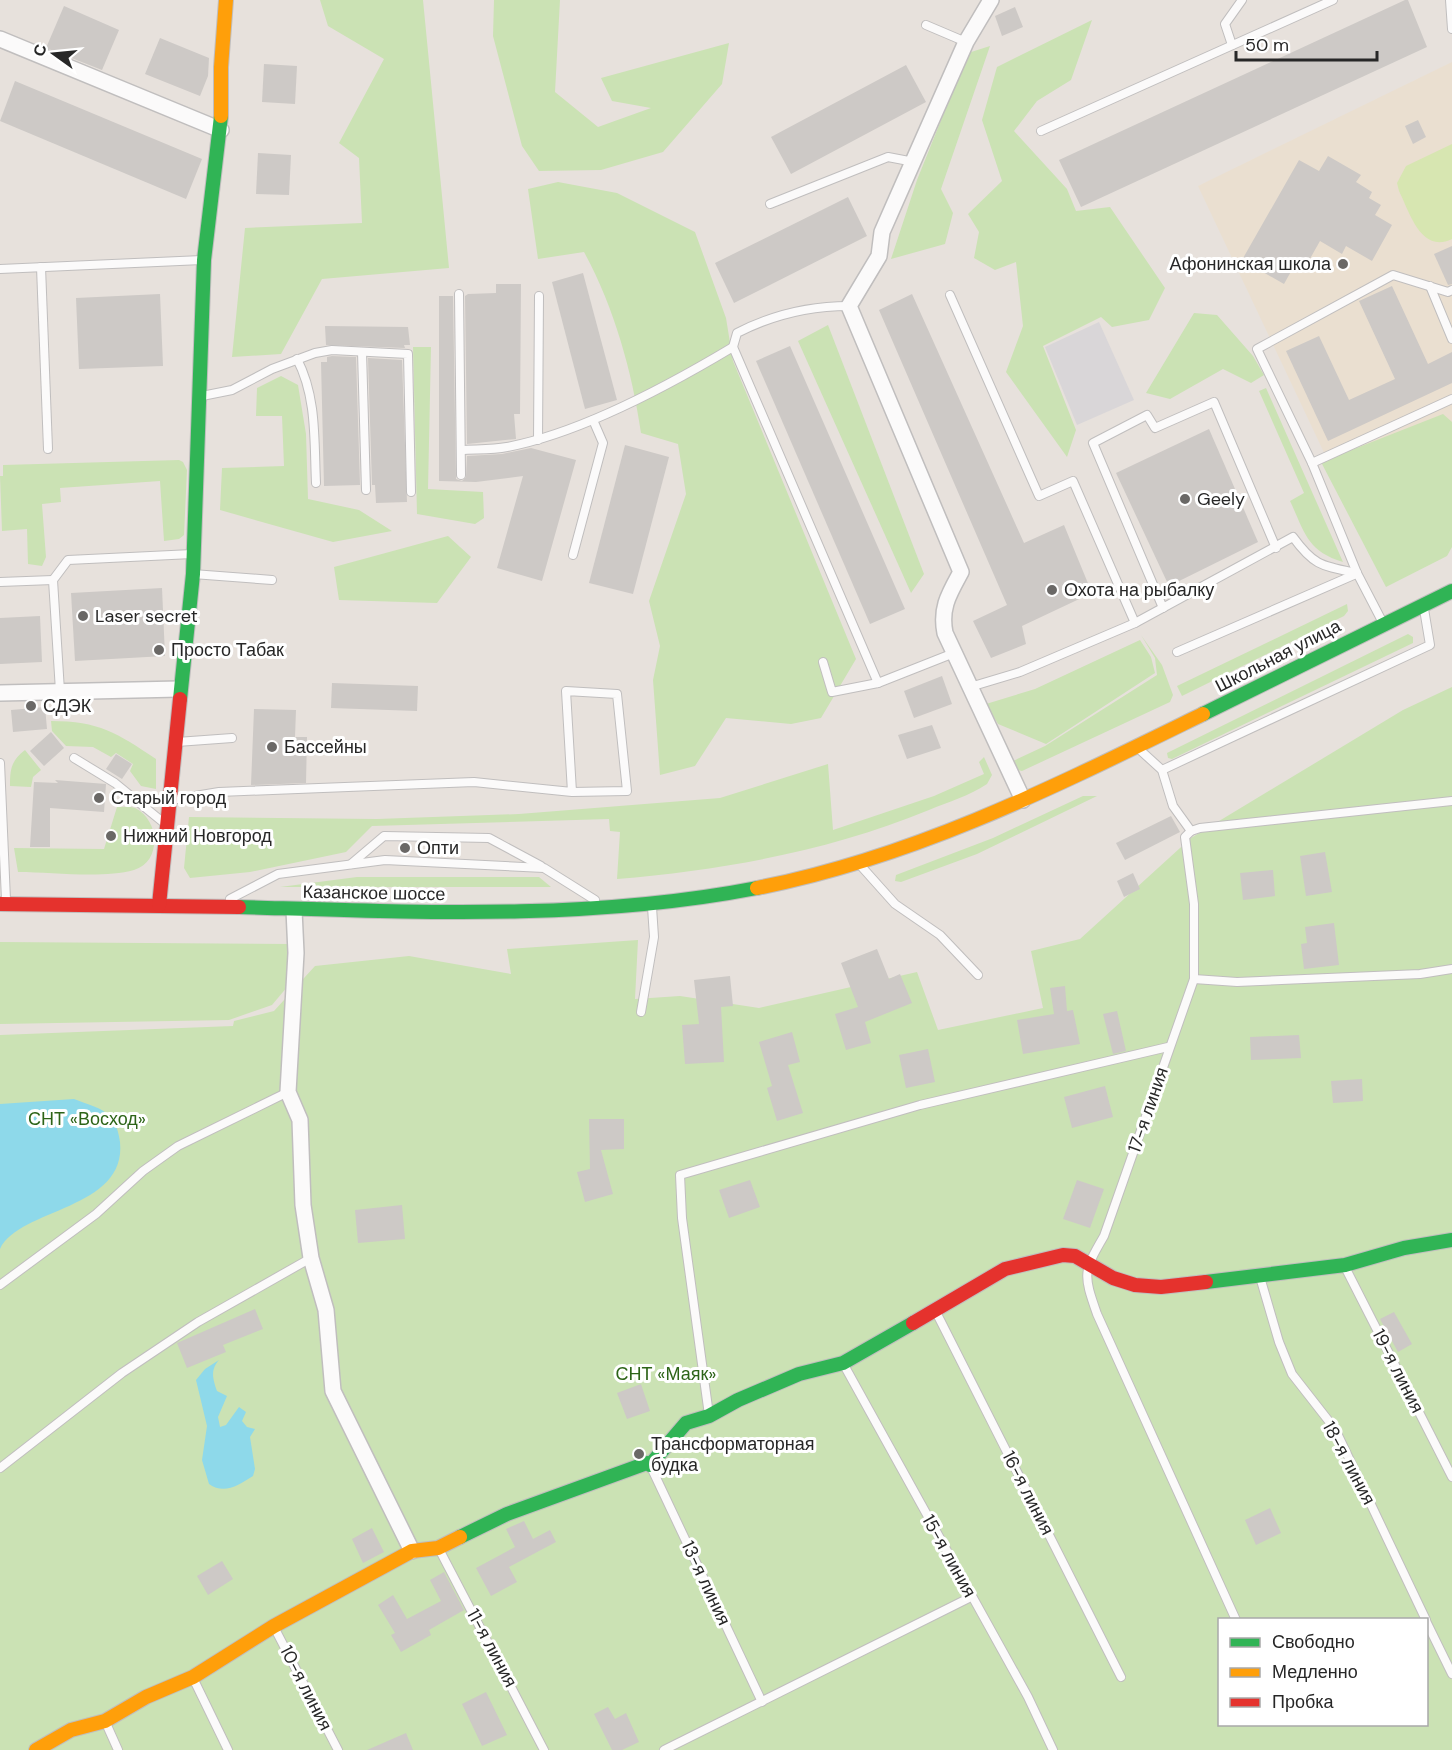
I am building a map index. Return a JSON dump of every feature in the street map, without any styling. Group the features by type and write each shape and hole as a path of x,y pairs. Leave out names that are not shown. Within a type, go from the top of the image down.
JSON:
{"street":[{"path":"3,904 159,905 176,742 179,689 193,574 204,260 221,130 221,67 226,0"},
{"path":"991,0 966,42 882,232 879,256 849,306 961,572 944,603 942,618 954,653 1023,800"},
{"path":"0,39 221,130"},
{"name":"Школьная улица","path":"858,863 909,848 1023,800 1120,755 1452,591"},
{"path":"0,693 179,689"},
{"name":"Казанское шоссе","path":"159,905 294,910 528,912 652,902 776,884 817,876 858,863"},
{"path":"294,910 296,953 288,1092 300,1120 303,1205 311,1258 326,1310 333,1391 412,1551"},
{"path":"36,1750 71,1730 105,1721 146,1697 193,1677 274,1626 412,1551 438,1548 507,1514 647,1462 650,1465 686,1423 709,1416 738,1400 799,1374 843,1364 1005,1269 1063,1255 1075,1256 1113,1278 1135,1285 1161,1287 1345,1265 1404,1248 1452,1240"}],"lane":[{"path":"1232,45 1225,24 1242,0"},
{"path":"1041,131 1333,0"},
{"path":"1450,0 1452,29"},
{"path":"926,25 966,42"},
{"path":"770,204 888,157 914,162"},
{"path":"0,269 204,260"},
{"path":"41,267 48,449"},
{"path":"1383,624 1357,573 1312,463 1257,349 1394,275 1451,291"},
{"path":"1430,286 1452,339"},
{"path":"459,294 461,475"},
{"path":"538,440 539,296"},
{"path":"950,296 1039,496 1073,481 1135,623"},
{"path":"849,306 815,306 756,323 737,333 733,347 878,683"},
{"path":"461,450 504,447 538,440 593,420 694,370 733,347"},
{"path":"201,397 232,390 297,359 332,351 408,354 411,492"},
{"path":"362,352 366,490"},
{"path":"297,359 306,375 313,410 316,483"},
{"path":"1312,463 1452,399"},
{"path":"1163,608 1093,443 1147,415 1155,428 1214,402 1276,548"},
{"path":"573,555 603,443 593,420"},
{"path":"970,687 1020,672 1135,623 1293,537 1308,559 1328,567 1357,573"},
{"path":"60,691 53,580 68,560 193,554"},
{"path":"1177,652 1357,573"},
{"path":"193,574 272,580"},
{"path":"0,582 53,580"},
{"path":"1162,770 1430,645 1424,604"},
{"path":"823,662 832,692 878,683 954,653"},
{"path":"170,800 219,792 474,782 572,792 627,791 617,694 566,692 572,792"},
{"path":"176,742 232,738"},
{"path":"1136,747 1162,770 1173,806 1191,831 1452,801"},
{"path":"74,758 115,783 167,826"},
{"path":"0,763 3,904"},
{"name":"17-я линия","path":"1088,1263 1104,1236 1162,1074 1168,1047 1194,979 1194,904 1185,837 1191,831"},
{"path":"350,865 384,836 489,838 544,868 606,907"},
{"path":"217,907 278,874 385,860 544,868"},
{"path":"858,863 895,904 940,935 978,975"},
{"path":"641,1012 654,937 652,902"},
{"path":"1194,979 1236,982 1420,974 1452,969"},
{"path":"709,1416 682,1218 680,1175 920,1105 1168,1047"},
{"path":"0,1285 96,1214 143,1171 178,1146 288,1092"},
{"path":"0,1468 122,1373 198,1322 311,1258"},
{"path":"1088,1263 1087,1285 1097,1314 1235,1618"},
{"name":"19-я линия","path":"1345,1265 1452,1477"},
{"name":"18-я линия","path":"1260,1275 1279,1342 1292,1374 1335,1429 1425,1618"},
{"name":"16-я линия","path":"934,1309 1121,1677"},
{"name":"15-я линия","path":"843,1364 1028,1697 1053,1750"},
{"name":"13-я линия","path":"650,1465 762,1702"},
{"name":"11-я линия","path":"438,1548 544,1750"},
{"path":"664,1750 971,1597"},
{"name":"18-я линия","path":"1428,1624 1452,1674"},
{"name":"10-я линия","path":"274,1626 338,1750"},
{"path":"193,1677 228,1750"},
{"path":"105,1721 118,1750"}],"shaded area":[{"name":"Афонинская школа","path":"1452,62 1452,515 1371,552 1198,186"},
{"path":"1099,322 1134,400 1077,425 1045,347"}],"green space":[{"path":"320,0 423,0 449,268 322,279 281,354 232,357 245,228 362,223 359,158 339,143 384,59 328,26"},
{"path":"494,0 560,0 555,92 598,127 651,108 612,101 601,78 729,43 722,84 663,152 601,170 539,171 522,146 493,36"},
{"path":"1092,20 1071,80 1037,101 1014,131 1067,189 1076,211 1110,207 1165,288 1149,320 1112,327 1101,317 1043,346 1076,430 1067,457 1006,372 1023,326 1016,262 995,270 974,258 979,232 968,214 1002,181 982,120 997,67"},
{"path":"990,46 941,189 953,213 945,244 891,259 917,180 968,53"},
{"path":"1452,144 1452,239 1441,242 1432,241 1418,229 1412,220 1397,183 1406,166"},
{"path":"558,182 617,193 695,232 726,318 733,361 856,659 821,718 791,724 726,718 695,766 660,775 653,680 660,646 649,601 686,494 678,444 641,433 633,386 613,317 584,252 538,259 528,189"},
{"path":"1194,313 1217,315 1253,356 1264,375 1251,383 1223,369 1170,399 1146,393"},
{"path":"828,325 924,574 911,593 798,341"},
{"path":"413,347 431,347 428,489 483,492 484,518 475,524 417,514"},
{"path":"281,376 298,385 306,434 308,499 359,510 392,531 333,542 220,510 222,468 284,466 282,416 256,416 257,388"},
{"path":"1266,388 1343,562 1331,558 1314,546 1290,501 1304,493 1259,391"},
{"path":"1443,414 1452,422 1452,547 1447,556 1386,587 1321,462"},
{"path":"179,460 183,462 187,470 184,535 179,539 164,541 160,481 60,488 61,502 42,504 46,557 42,566 28,564 27,529 2,531 0,476 3,476 3,465"},
{"path":"448,536 471,557 437,603 339,600 334,567"},
{"path":"1347,604 1348,611 1344,616 1182,696 1177,686"},
{"path":"1408,634 1413,637 1413,643 1172,759 1168,758 1167,753"},
{"path":"1141,635 1162,665 1173,695 1170,702 1022,771 1014,769 1013,761 1045,746 1157,675 1155,658"},
{"path":"1140,640 1151,657 1155,673 1046,744 998,724 986,704 1035,689"},
{"name":"СНТ «Маяк»","path":"1452,687 1452,1750 0,1750 0,1035 233,1026 234,1021 274,1011 315,966 409,956 511,974 507,949 638,940 635,999 680,996 759,1008 917,972 938,1030 1043,1008 1031,951 1080,939 1191,838 1403,710"},
{"path":"51,721 82,723 107,730 156,759 156,789 141,786 130,771 133,764 116,753 111,757 93,747 66,746 52,731"},
{"path":"25,750 41,770 33,777 31,787 10,786 12,766"},
{"path":"984,757 992,775 987,784 958,798 853,837 776,856 697,870 617,879 620,832 610,831 609,819 372,826 346,852 250,872 190,878 184,868 189,817 377,819 519,814 720,798 828,764 833,830 934,796 984,774 979,762"},
{"path":"1083,796 1097,796 977,854 901,882 895,881 896,875 993,838"},
{"path":"117,807 135,808 143,814 153,831 153,850 143,866 121,873 107,874 18,872 14,848 104,849"},
{"path":"357,877 539,877 551,887 280,887"},
{"path":"0,942 290,944 288,986 272,1005 229,1020 0,1024"}],"water":[{"path":"74,1099 92,1105 111,1117 118,1131 120,1142 118,1164 107,1182 90,1195 11,1235 0,1249 0,1104"},
{"path":"219,1360 213,1371 214,1382 217,1391 227,1396 218,1417 220,1427 226,1425 239,1407 246,1412 242,1421 247,1427 255,1429 250,1437 255,1469 253,1476 226,1489 209,1484 202,1460 207,1426 196,1380 205,1369"}],"building":[{"path":"1408,0 1427,47 1081,207 1059,160"},
{"path":"64,6 119,30 102,70 46,48"},
{"path":"1015,7 1023,27 1002,36 995,16"},
{"path":"160,38 209,58 208,76 200,96 145,74"},
{"path":"264,64 297,66 295,104 262,102"},
{"path":"906,65 926,102 791,174 771,137"},
{"path":"15,81 202,159 186,199 0,121"},
{"path":"1418,120 1426,137 1413,144 1405,126"},
{"path":"258,153 291,155 289,195 256,194"},
{"path":"1328,156 1361,175 1356,182 1372,192 1369,198 1381,205 1375,215 1392,225 1372,261 1346,246 1342,254 1320,241 1307,264 1298,259 1284,284 1242,260 1299,160 1319,171"},
{"path":"848,197 867,236 734,303 715,263"},
{"path":"1452,246 1452,284 1448,285 1434,254"},
{"path":"583,273 617,400 585,409 552,282"},
{"path":"496,284 521,284 520,414 514,414 516,439 467,444 465,296 496,293"},
{"path":"1392,286 1428,364 1452,352 1452,383 1328,441 1286,351 1319,336 1349,400 1395,379 1359,301"},
{"path":"160,294 163,366 79,369 76,298"},
{"path":"912,294 1024,543 1064,525 1092,593 1022,626 1026,644 991,658 973,621 1007,605 879,310"},
{"path":"439,296 453,296 456,479 462,481 466,477 467,456 502,454 531,448 576,460 542,581 497,568 523,476 476,482 439,481"},
{"path":"325,326 408,327 410,345 404,345 405,348 326,345"},
{"path":"790,346 905,609 870,624 756,361"},
{"path":"327,357 356,357 360,485 324,486 321,362 327,362"},
{"path":"368,358 402,360 407,502 376,503 375,485 372,485"},
{"path":"1209,429 1258,542 1169,586 1116,473"},
{"path":"625,445 669,457 633,594 589,583"},
{"path":"162,588 165,656 75,661 71,593"},
{"path":"40,616 42,662 0,664 0,618"},
{"path":"942,676 952,704 914,718 904,691"},
{"path":"332,683 418,686 417,711 331,708"},
{"path":"45,707 47,729 13,732 11,710"},
{"path":"254,709 296,710 295,737 307,737 306,783 251,785"},
{"path":"932,725 941,748 907,759 898,735"},
{"path":"51,732 64,748 44,766 30,751"},
{"path":"116,754 132,764 122,779 106,769"},
{"path":"55,780 106,784 104,812 50,808 50,847 30,847 34,782 58,783"},
{"path":"1171,816 1180,832 1125,860 1116,843"},
{"path":"1325,852 1332,892 1306,896 1300,856"},
{"path":"1273,870 1275,896 1243,900 1240,873"},
{"path":"1133,873 1140,889 1124,897 1117,881"},
{"path":"1334,923 1339,965 1304,969 1301,944 1307,943 1305,927"},
{"path":"877,949 889,979 900,974 912,1003 865,1022 871,1043 846,1050 835,1014 858,1007 841,963"},
{"path":"730,976 733,1006 721,1007 724,1062 685,1064 682,1025 699,1024 694,980"},
{"path":"1065,986 1067,1011 1073,1010 1080,1044 1023,1054 1017,1020 1054,1014 1050,988"},
{"path":"1117,1011 1126,1051 1113,1054 1103,1014"},
{"path":"792,1032 800,1062 788,1065 803,1113 777,1121 767,1088 772,1086 759,1042"},
{"path":"1299,1035 1301,1058 1251,1060 1250,1037"},
{"path":"928,1049 935,1082 906,1088 899,1055"},
{"path":"1362,1079 1363,1101 1333,1103 1331,1081"},
{"path":"1105,1086 1113,1117 1072,1128 1064,1097"},
{"path":"589,1119 624,1119 624,1149 601,1150 613,1194 585,1202 577,1172 590,1169"},
{"path":"750,1180 760,1207 729,1218 719,1190"},
{"path":"1077,1180 1104,1189 1090,1228 1063,1219"},
{"path":"402,1205 405,1239 358,1243 355,1210"},
{"path":"255,1309 263,1329 223,1345 226,1352 187,1368 177,1343"},
{"path":"1394,1312 1412,1344 1398,1352 1380,1319"},
{"path":"641,1384 650,1411 627,1419 617,1393"},
{"path":"1270,1508 1281,1533 1256,1545 1245,1520"},
{"path":"524,1521 533,1539 550,1530 556,1542 509,1567 517,1582 491,1596 476,1568 515,1547 506,1529"},
{"path":"372,1528 384,1552 363,1563 352,1539"},
{"path":"222,1561 233,1579 208,1595 197,1576"},
{"path":"444,1572 464,1610 429,1630 431,1635 401,1652 391,1635 395,1633 378,1605 393,1595 407,1619 441,1601 430,1580"},
{"path":"486,1692 507,1735 482,1746 462,1704"},
{"path":"608,1707 615,1719 626,1713 639,1742 622,1750 612,1750 594,1714"},
{"path":"406,1733 413,1750 367,1750"}],"traffic: fast":[{"path":"180,699 193,574 204,260 221,116"},
{"path":"1203,714 1452,591"},
{"path":"239,907 434,912 564,910 629,906 757,888"},
{"path":"1206,1282 1345,1265 1404,1248 1452,1240"},
{"path":"460,1537 507,1514 647,1463 650,1465 686,1423 709,1416 738,1400 799,1374 843,1363 913,1323"}],"traffic: slow":[{"path":"221,116 221,67 226,0"},
{"path":"757,888 816,875 930,838 1040,792 1203,714"},
{"path":"36,1750 71,1730 105,1721 146,1697 193,1677 274,1626 412,1551 438,1548 460,1537"}],"traffic: jam":[{"path":"159,905 180,699"},
{"path":"0,904 239,907"},
{"path":"913,1323 1005,1269 1063,1255 1075,1256 1113,1278 1135,1285 1161,1287 1206,1282"}],"place":[{"name":"Афонинская школа","path":"1343,264"},
{"name":"Geely","path":"1185,499"},
{"name":"Охота на рыбалку","path":"1052,590"},
{"name":"Laser secret","path":"83,616"},
{"name":"Просто Табак","path":"159,650"},
{"name":"СДЭК","path":"31,706"},
{"name":"Бассейны","path":"272,747"},
{"name":"Старый город","path":"99,798"},
{"name":"Нижний Новгород","path":"111,836"},
{"name":"Опти","path":"405,848"},
{"name":"Трансформаторная будка","path":"639,1454"}],"park label":[{"name":"СНТ «Восход»","path":"87,1119"}]}
